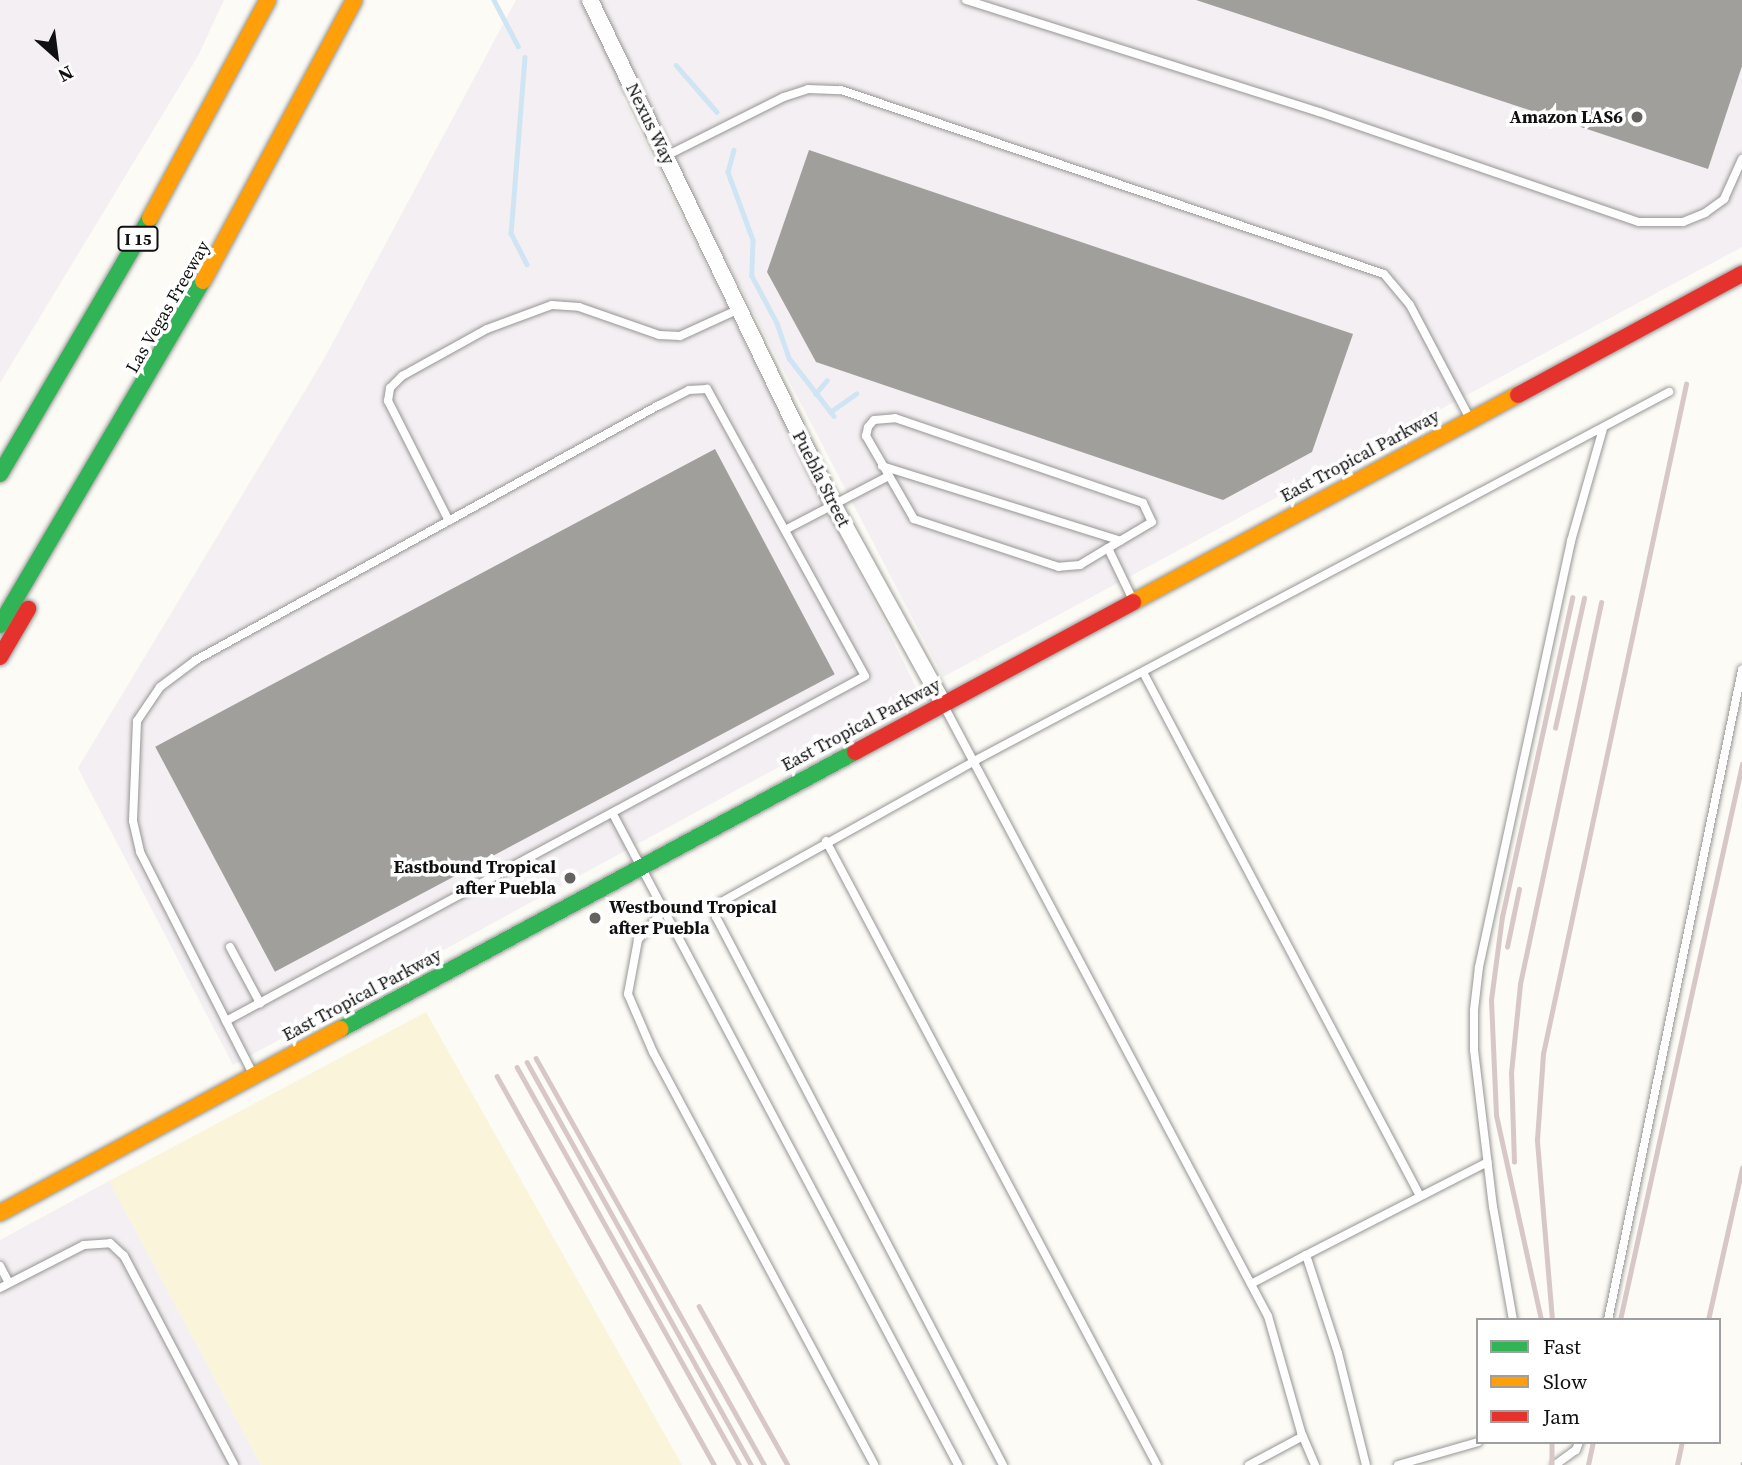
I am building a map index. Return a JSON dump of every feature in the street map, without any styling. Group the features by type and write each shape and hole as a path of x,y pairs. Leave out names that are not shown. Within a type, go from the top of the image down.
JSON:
{"main road":[{"name":"I 15","path":"0,474 144,230 268,0"},
{"name":"Las Vegas Freeway","path":"0,625 149,380 354,0"},
{"name":"East Tropical Parkway","path":"0,1213 1742,274"},
{"path":"0,657 149,380"}],"street":[{"name":"Nexus Way","path":"590,0 666,156 708,250"},
{"name":"Puebla Street","path":"708,250 833,504 943,703"}],"lane":[{"path":"966,0 1319,112 1640,222 1682,222 1705,212 1724,199 1742,159"},
{"path":"666,156 784,97 824,87 841,90 1384,274 1410,305 1470,419"},
{"path":"449,521 388,401 390,388 402,376 487,329 552,305 579,307 659,335 680,336 737,310"},
{"path":"226,1021 614,816 865,676 707,389 689,390 659,405 196,660 160,687 137,720 133,821 140,852 226,1021 254,1076"},
{"path":"1003,1465 716,916 716,905 724,897 976,760 1144,674 1669,392"},
{"path":"895,418 1143,503 1152,522 1080,565 1059,567 914,519 881,466 866,436 868,427 874,420 895,418"},
{"path":"1513,1318 1488,1162 1474,1050 1479,967 1571,541 1603,429"},
{"path":"881,466 1121,541"},
{"path":"785,530 887,477"},
{"path":"1108,548 1133,600"},
{"path":"1608,1318 1742,670"},
{"path":"1144,674 1420,1196"},
{"path":"943,703 976,760 1268,1316 1303,1436 1315,1465"},
{"path":"614,816 958,1465"},
{"path":"827,842 1157,1465"},
{"path":"664,910 638,940 628,994 653,1052 874,1465"},
{"path":"230,947 260,1003"},
{"path":"1251,1284 1488,1162"},
{"path":"0,1289 91,1242 110,1243 124,1256 234,1465"},
{"path":"1306,1255 1338,1353 1366,1465"},
{"path":"0,1266 9,1283"},
{"path":"1249,1465 1303,1436"},
{"path":"1398,1465 1476,1443"},
{"path":"1555,1465 1576,1450 1578,1444"}],"shaded area":[{"path":"0,0 224,0 198,56 0,383"},
{"path":"516,0 1742,0 1742,247 943,677 645,104 622,96 918,691 233,1065 78,768 324,359"},
{"path":"109,1181 261,1465 0,1465 0,1240"}],"sand":[{"path":"426,1012 682,1465 261,1465 109,1181"}],"building":[{"name":"Amazon LAS6","path":"1196,0 1742,0 1742,66 1708,169"},
{"path":"809,150 1353,334 1312,452 1223,500 816,362 767,272"},
{"path":"715,449 835,674 275,972 155,747"}],"waterway":[{"path":"494,0 518,46"},
{"path":"525,57 511,233 527,264"},
{"path":"676,65 717,112"},
{"path":"734,150 728,172 753,240 752,276 777,323 789,358 834,416"},
{"path":"815,394 827,380"},
{"path":"830,412 856,394"}],"railway":[{"path":"1552,1318 1537,1140 1543,1054 1686,384"},
{"path":"1541,1318 1496,1115 1491,1000 1502,917 1572,598"},
{"path":"1555,728 1584,598"},
{"path":"1514,1162 1511,1073 1520,984 1601,602"},
{"path":"1620,1318 1742,764"},
{"path":"1507,947 1519,889"},
{"path":"536,1058 764,1465"},
{"path":"527,1062 751,1465"},
{"path":"517,1067 739,1465"},
{"path":"497,1076 714,1465"},
{"path":"1708,1318 1742,1168"},
{"path":"699,1306 788,1465"},
{"path":"1552,1444 1552,1465"},
{"path":"1588,1465 1593,1444"},
{"path":"1677,1465 1682,1444"}],"traffic: fast":[{"path":"0,474 150,218"},
{"path":"0,625 203,281"},
{"path":"341,1029 855,752"}],"traffic: slow":[{"path":"150,218 268,0"},
{"path":"203,281 354,0"},
{"path":"1133,602 1518,395"},
{"path":"0,1213 341,1029"}],"traffic: jam":[{"path":"1518,395 1742,274"},
{"path":"855,752 1133,602"},
{"path":"0,657 28,609"}],"place":[{"name":"Amazon LAS6","path":"1637,117"},
{"name":"Eastbound Tropical after Puebla","path":"570,878"},
{"name":"Westbound Tropical after Puebla","path":"595,918"}]}
